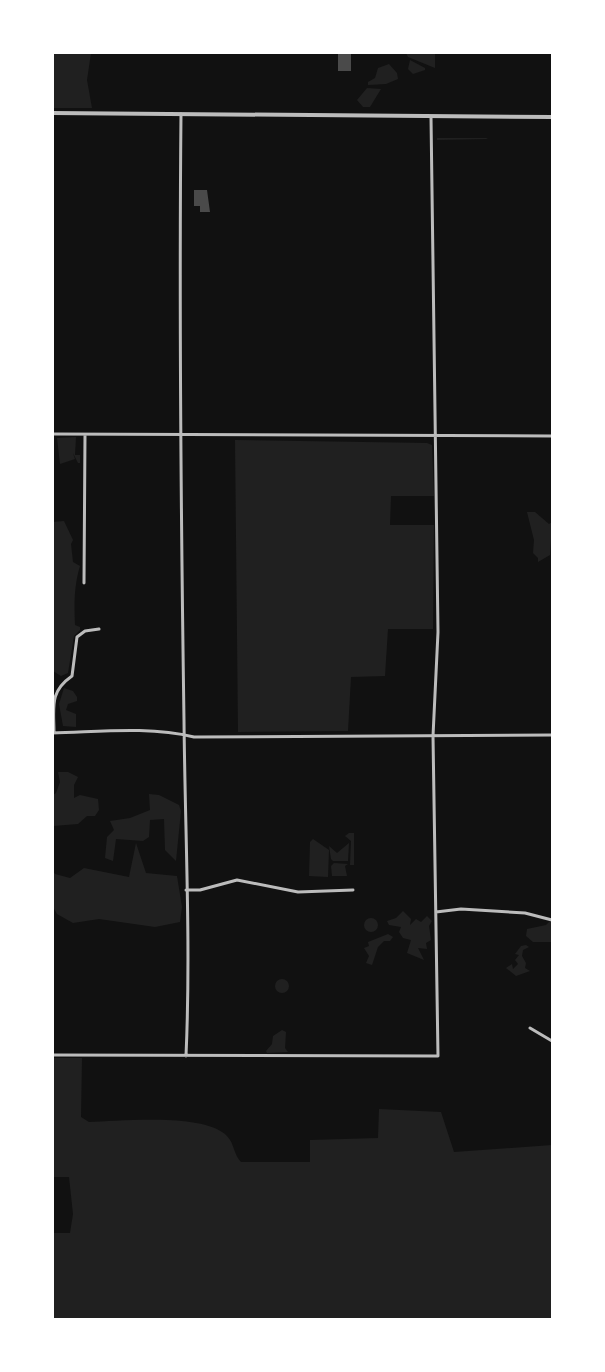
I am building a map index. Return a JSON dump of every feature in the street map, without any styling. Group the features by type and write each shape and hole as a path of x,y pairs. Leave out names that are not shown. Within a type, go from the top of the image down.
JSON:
{"street":[{"path":"52,114 552,117"},
{"path":"181,114 180,435 186,890 190,972 186,1056"},
{"path":"52,1055 438,1056 433,736 438,632 431,117"},
{"path":"52,435 552,436"},
{"path":"84,583 85,435"},
{"path":"99,629 85,631 77,637 72,676 57,689 54,697 53,733 155,731 194,737 552,735"},
{"path":"186,890 200,890 237,880 298,892 353,890"},
{"path":"436,912 461,909 525,913 552,920"},
{"path":"530,1028 552,1041"}],"shaded area":[{"path":"53,52 91,53 87,80 92,108 53,108"},
{"path":"406,53 435,53 435,68 408,57"},
{"path":"410,60 425,70 413,74 408,69"},
{"path":"389,64 397,73 398,79 386,84 368,85 368,82 375,78 378,68"},
{"path":"367,88 381,89 370,107 363,107 357,100"},
{"path":"437,138 486,138 488,139 437,140"},
{"path":"76,437 75,455 80,455 80,463 73,453 75,459 60,464 57,438"},
{"path":"235,440 427,443 432,445 434,496 391,496 390,525 434,525 433,629 388,629 385,676 351,677 348,731 238,732"},
{"path":"527,512 535,512 549,524 552,522 550,555 538,562 538,558 533,553 534,540"},
{"path":"64,521 73,540 71,544 73,562 80,566 76,588 75,625 80,627 80,630 74,636 68,673 61,676 53,671 52,522"},
{"path":"64,688 73,691 77,697 77,701 68,704 66,710 76,714 76,727 63,726 59,704"},
{"path":"58,772 68,772 78,777 74,785 74,798 80,795 98,799 99,810 95,816 87,816 78,824 53,826 53,795 60,782"},
{"path":"149,794 159,795 179,805 181,811 176,861 165,850 164,819 150,820 149,837 143,841 116,839 113,861 105,858 107,837 114,830 110,821 130,818 150,810"},
{"path":"354,833 354,865 350,865 351,841 345,836"},
{"path":"313,839 329,850 328,877 309,876 310,842"},
{"path":"136,843 146,873 177,876 182,907 180,922 155,927 99,919 73,923 57,914 53,907 53,871 55,874 70,878 84,868 129,877"},
{"path":"349,843 348,861 331,859 329,846 337,853"},
{"path":"334,863 348,864 345,866 347,876 332,876 331,866"},
{"path":"403,911 411,919 410,925 416,919 421,922 427,916 432,921 429,926 431,940 426,943 427,949 418,948 424,960 407,953 411,940 403,938 399,932 401,927 389,925 387,921 396,918"},
{"path":"368,918 374,918 378,925 374,932 368,932 364,928 364,922"},
{"path":"552,922 552,942 533,942 526,936 527,929 546,925"},
{"path":"388,934 393,937 378,947 372,965 366,963 369,956 364,948 369,946 368,942"},
{"path":"521,946 529,947 523,950 522,956 526,963 525,968 530,971 516,976 506,968 512,964 513,969 518,964 515,960 519,955 515,954"},
{"path":"279,979 285,979 289,986 285,993 279,993 275,989 275,983"},
{"path":"282,1030 286,1032 285,1048 288,1052 267,1053 273,1036"},
{"path":"53,1058 82,1058 81,1117 89,1122 157,1120 210,1126 226,1135 241,1162 310,1162 310,1140 378,1138 379,1109 441,1112 454,1152 552,1145 552,1319 53,1319 53,1233 70,1233 73,1214 69,1177 53,1177"}],"building":[{"path":"338,52 351,52 351,71 338,71"},
{"path":"194,190 207,190 210,212 200,212 200,206 194,206"}]}
